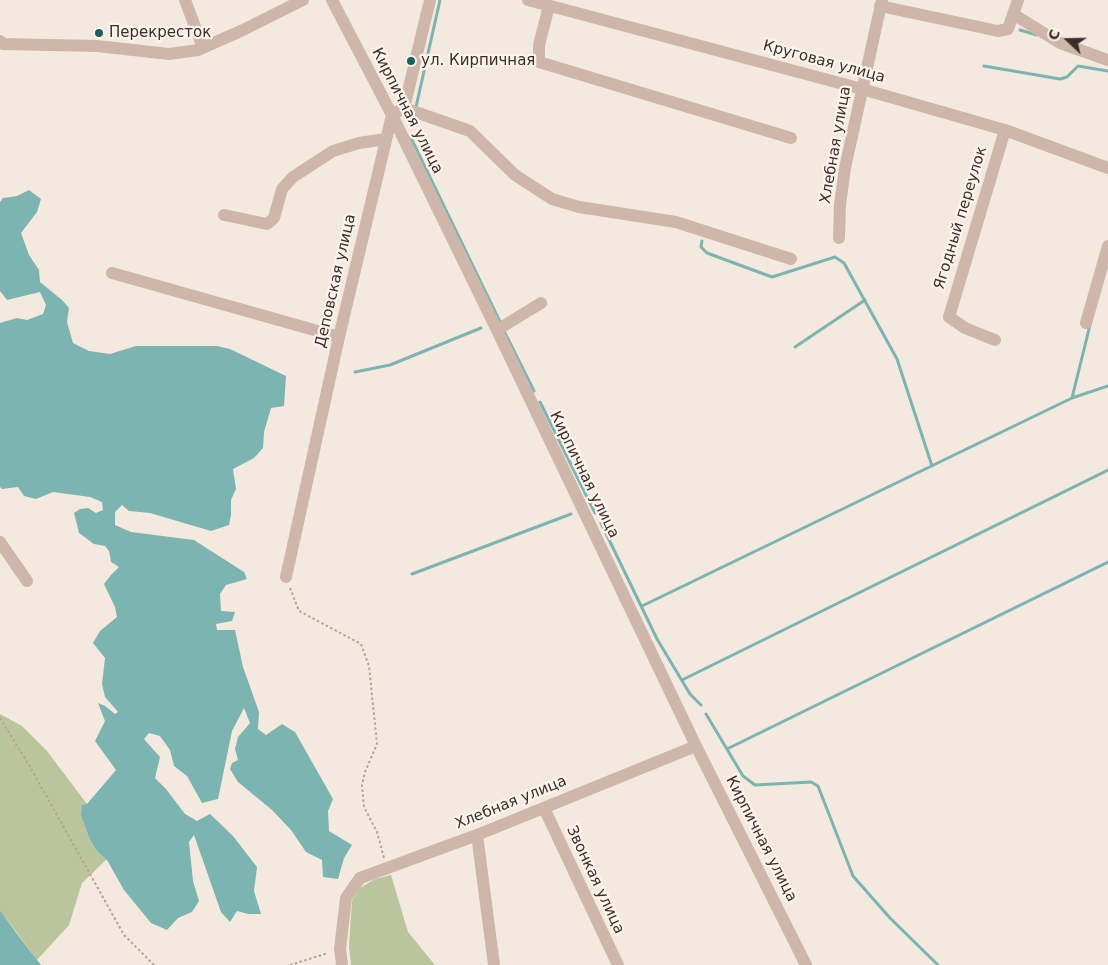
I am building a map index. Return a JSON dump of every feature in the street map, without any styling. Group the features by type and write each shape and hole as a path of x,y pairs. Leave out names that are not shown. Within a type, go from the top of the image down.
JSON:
{"street":[{"path":"185,0 203,48"},
{"path":"0,42 3,44 97,46 169,54 203,48 303,0"},
{"name":"Кирпичная улица","path":"332,0 392,115 696,746 806,965"},
{"path":"392,115 404,108 430,0"},
{"name":"Круговая улица","path":"528,0 862,89 1005,130 1108,168"},
{"path":"881,3 998,31 1008,29 1018,0"},
{"name":"Хлебная улица","path":"839,238 840,205 845,168 881,3"},
{"path":"549,6 539,45 539,62 791,138"},
{"path":"1014,14 1060,43 1108,60"},
{"path":"404,108 470,131 515,175 552,199 579,207 676,222 792,259"},
{"name":"Деповская улица","path":"286,577 339,337 392,115"},
{"name":"Ягодный переулок","path":"994,340 965,328 949,316 1005,130"},
{"path":"224,215 267,224 274,218 282,189 293,177 333,151 359,142 386,139"},
{"path":"1086,323 1108,246"},
{"path":"112,273 339,337"},
{"path":"497,330 541,304"},
{"path":"0,542 27,580"},
{"name":"Хлебная улица","path":"340,949 346,898 360,878 477,835 696,746"},
{"name":"Звонкая улица","path":"544,808 618,965"},
{"path":"477,835 494,965"},
{"path":"340,949 342,965"}],"path":[{"path":"286,577 299,611 361,644 369,666 377,744 365,772 362,785 364,807 377,832 386,869"},
{"path":"0,718 29,765 124,934 154,965"},
{"path":"290,965 340,949"}],"green space":[{"path":"0,714 22,726 47,751 87,804 86,828 90,840 96,850 107,859 82,883 69,925 37,960 0,910"},
{"path":"391,875 408,932 435,965 351,965 349,946 352,901 360,888 375,879"}],"water":[{"path":"29,190 41,199 37,212 21,233 29,255 39,270 40,282 69,308 67,322 73,343 89,351 110,354 136,346 217,346 230,349 286,376 284,406 271,408 264,432 263,448 254,458 233,469 236,489 231,500 229,525 211,531 150,513 129,511 122,505 115,512 115,525 131,532 194,540 244,572 247,579 226,585 220,594 221,611 235,612 232,621 216,624 217,630 235,630 243,667 259,712 258,729 266,735 282,724 295,732 333,799 328,811 329,831 352,845 344,858 338,879 323,877 322,860 306,852 291,830 272,810 238,782 230,769 232,763 238,760 235,749 238,737 250,723 244,708 232,731 218,799 202,803 187,776 174,766 170,750 160,736 149,733 144,739 160,757 155,778 185,814 197,821 210,814 233,836 257,867 254,891 261,914 248,914 237,911 230,922 221,912 194,835 189,842 193,881 199,901 192,912 178,918 167,930 151,923 124,890 107,860 96,850 90,840 81,815 82,805 87,804 116,770 95,741 105,721 98,703 115,714 118,712 105,697 102,684 105,658 93,643 100,631 117,617 115,607 104,584 119,567 111,562 109,551 105,546 94,544 79,533 74,513 80,509 88,508 96,513 103,510 102,502 90,497 53,492 36,499 24,496 18,487 2,489 0,487 0,323 17,318 27,320 43,314 46,305 40,292 7,300 0,291 0,202 3,198 17,196"},
{"path":"0,910 17,934 41,965 0,965"}],"waterway":[{"path":"416,107 440,0"},
{"path":"1020,30 1037,35"},
{"path":"984,66 1060,79 1067,77 1078,66 1108,71"},
{"path":"410,136 501,324"},
{"path":"702,241 701,247 707,253 772,277 835,257 844,263 897,359 932,466"},
{"path":"795,347 865,300"},
{"path":"1072,398 1090,325"},
{"path":"355,372 390,365 481,328"},
{"path":"504,331 534,391"},
{"path":"642,606 1072,398 1108,386"},
{"path":"540,402 595,513"},
{"path":"682,680 1108,470"},
{"path":"412,574 571,514"},
{"path":"601,523 657,639 690,694 701,705"},
{"path":"727,749 1108,562"},
{"path":"706,714 743,776 755,785 811,782 818,786 853,876 890,918 938,965"}],"place":[{"name":"Перекресток","path":"99,33"},
{"name":"ул. Кирпичная","path":"411,61"}]}
